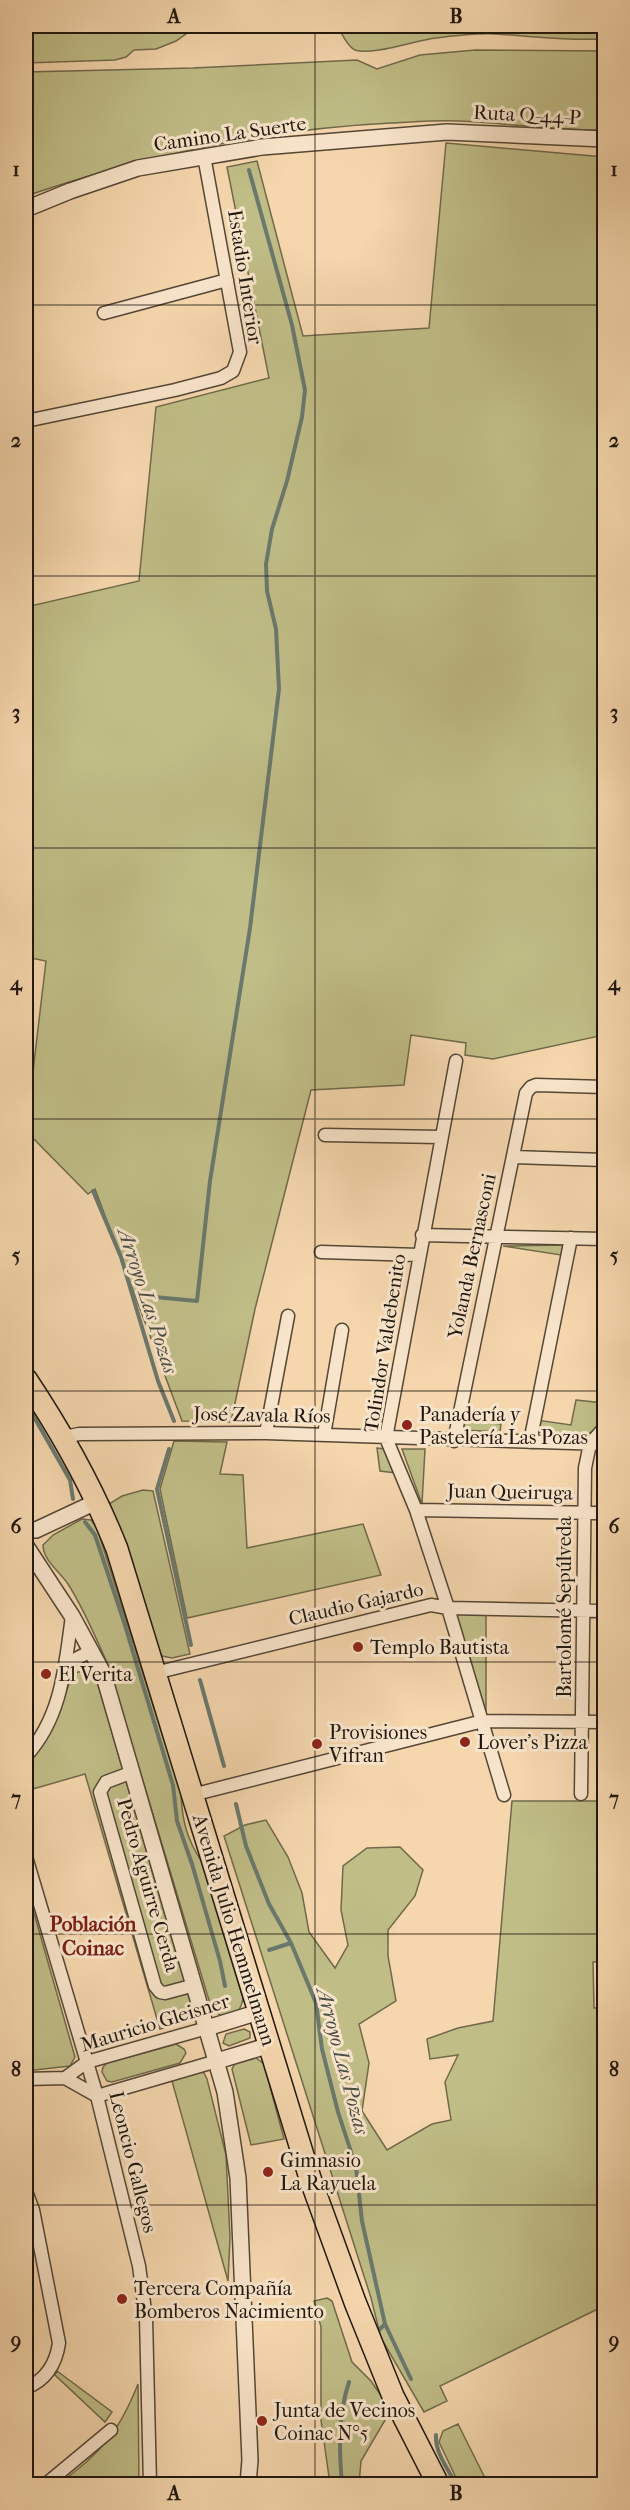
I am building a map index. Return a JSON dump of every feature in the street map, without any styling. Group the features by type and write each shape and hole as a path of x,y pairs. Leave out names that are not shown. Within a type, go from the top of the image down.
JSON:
{"highway":[{"name":"Avenida Julio Hemmelmann","path":"26,1379 64,1437 98,1501 117,1549 310,2178 355,2302 400,2412 438,2484"}],"street":[{"name":"Ruta Q-44-P","path":"447,132 604,139"},
{"name":"Camino La Suerte","path":"26,210 70,191 138,168 262,147 447,132"},
{"name":"Estadio Interior","path":"26,421 175,390 221,378 233,371 240,352 204,156"},
{"path":"104,313 227,280"},
{"name":"Tolindor Valdebenito","path":"456,1061 386,1438 416,1510 504,1795"},
{"name":"Yolanda Bernasconi","path":"454,1441 526,1093 536,1085 604,1087"},
{"path":"325,1135 441,1137"},
{"path":"513,1157 604,1160"},
{"path":"422,1235 604,1239"},
{"path":"530,1442 571,1238"},
{"path":"321,1252 419,1255"},
{"path":"266,1433 288,1316"},
{"path":"324,1435 342,1330"},
{"path":"590,1444 604,1428"},
{"name":"José Zavala Ríos","path":"64,1437 79,1434 266,1433 454,1441 604,1444"},
{"name":"Bartolomé Sepúlveda","path":"581,1794 585,1468 590,1444"},
{"path":"26,1547 31,1529 98,1501"},
{"name":"Juan Queiruga","path":"416,1510 604,1513"},
{"name":"Pedro Aguirre Cerda","path":"26,1547 72,1616 103,1673 217,2061 231,2125 238,2178 250,2460 248,2484"},
{"name":"Claudio Gajardo","path":"155,1673 431,1605 448,1608 604,1611"},
{"path":"26,1756 54,1711 66,1664 72,1616"},
{"path":"66,1664 91,1651"},
{"path":"192,1795 483,1721 604,1722"},
{"name":"Pedro Aguirre Cerda","path":"133,1772 106,1782 100,1792 155,1986 160,1992 165,1993 195,1985"},
{"name":"Leoncio Gallegos","path":"26,1857 97,2096 140,2266 146,2318 150,2484"},
{"name":"Mauricio Gleisner","path":"65,2078 87,2062 259,2012"},
{"path":"97,2096 270,2045"},
{"name":"Mauricio Gleisner","path":"26,2079 65,2078 97,2096"},
{"path":"26,2191 33,2210 58,2334 58,2352 48,2373 38,2382 26,2388"},
{"path":"46,2484 111,2430"}],"shaded area":[{"path":"26,26 197,26 176,41 156,49 134,50 126,57 115,60 26,63"},
{"path":"335,26 604,26 604,39 474,34 362,51 352,48"},
{"path":"475,50 604,51 604,130 442,121 344,126 298,131 161,157 26,196 26,72 193,68 357,60 377,69 420,55"},
{"path":"446,143 604,157 604,1035 493,1059 465,1055 466,1043 411,1035 404,1085 311,1090 255,1309 231,1422 182,1421 95,1189 88,1194 26,1131 46,961 26,957 26,607 139,581 156,407 269,378 227,167 257,161 303,336 429,328"},
{"path":"563,1245 561,1255 503,1246"},
{"path":"576,1400 604,1403 604,1413 594,1431 587,1434 537,1432 537,1420 571,1425"},
{"path":"464,1420 501,1424 500,1432 463,1430"},
{"path":"174,1441 227,1442 220,1474 243,1475 247,1548 363,1524 381,1575 187,1618 160,1489"},
{"path":"377,1448 385,1449 397,1473 380,1471"},
{"path":"402,1449 425,1449 422,1504"},
{"path":"143,1490 153,1491 190,1654 172,1658 162,1656 126,1542 109,1504 122,1496"},
{"path":"82,1519 91,1520 97,1528 181,1794 186,1830 202,1862 243,1998 239,2010 231,2016 221,2015 211,2007 108,1665 74,1594 49,1561 44,1550 43,1545 53,1535"},
{"path":"456,1614 486,1615 486,1713"},
{"path":"87,1671 97,1681 192,2007 185,2021 160,2029 85,1774 26,1791 26,1767 56,1719 71,1678 78,1672"},
{"path":"512,1801 604,1801 604,1961 593,1962 594,2008 604,2008 604,2306 440,2386 447,2401 424,2412 381,2338 371,2298 224,1836 245,1825 266,1820 288,1857 302,1893 309,1932 335,1968 348,1945 341,1910 343,1866 367,1848 400,1847 423,1870 415,1896 388,1930 388,1956 396,2001 359,2024 369,2063 362,2111 387,2150 432,2124 451,2120 445,2082 458,2055 430,2059 427,2039 458,2028 493,2021"},
{"path":"26,1885 75,2057 70,2066 26,2071"},
{"path":"244,2029 250,2032 250,2038 229,2046 223,2043 226,2034"},
{"path":"176,2044 186,2053 180,2063 112,2082 107,2081 102,2072 107,2063"},
{"path":"255,2057 264,2064 284,2139 251,2145 232,2069 236,2062"},
{"path":"199,2071 204,2073 207,2079 226,2155 230,2237 228,2281 172,2081"},
{"path":"327,2298 332,2301 352,2362 371,2381 391,2410 361,2461 359,2484 330,2484 321,2420 321,2327 314,2301"},
{"path":"57,2371 112,2412 105,2422 55,2375"},
{"path":"138,2384 139,2484 58,2484 86,2463 107,2441 123,2416"},
{"path":"458,2424 488,2484 459,2484 439,2442 443,2431"}],"waterway":[{"path":"133,1295 197,1301 210,1181 250,928 279,689 276,629 267,591 266,564 272,529 287,481 302,417 305,390 292,325 249,170"},
{"name":"Arroyo Las Pozas","path":"93,1191 121,1257 158,1381 174,1421"},
{"path":"26,1403 70,1480 73,1499"},
{"name":"Arroyo Las Pozas","path":"169,1449 157,1489 191,1645"},
{"path":"85,1522 95,1535 124,1622 173,1785 177,1821 192,1864 225,1986"},
{"name":"Arroyo Las Pozas","path":"200,1680 224,1766"},
{"name":"Arroyo Las Pozas","path":"236,1804 246,1846 269,1904 291,1943 316,2003 322,2049 338,2112 356,2167 362,2221 385,2324 376,2333"},
{"path":"269,1950 291,1943"},
{"path":"385,2324 411,2379"},
{"name":"Arroyo Las Pozas","path":"342,2484 340,2433 345,2394 349,2382"},
{"path":"436,2435 440,2454 456,2484"}],"place":[{"name":"Panadería y Pastelería Las Pozas","path":"407,1425"},
{"name":"Templo Bautista","path":"358,1647"},
{"name":"El Verita","path":"46,1674"},
{"name":"Lover's Pizza","path":"465,1742"},
{"name":"Provisiones Vifran","path":"317,1744"},
{"name":"Gimnasio La Rayuela","path":"268,2172"},
{"name":"Tercera Compañía Bomberos Nacimiento","path":"122,2299"},
{"name":"Junta de Vecinos Coinac N°5","path":"262,2421"}],"district":[{"name":"Población Coinac","path":"93,1936"}]}
